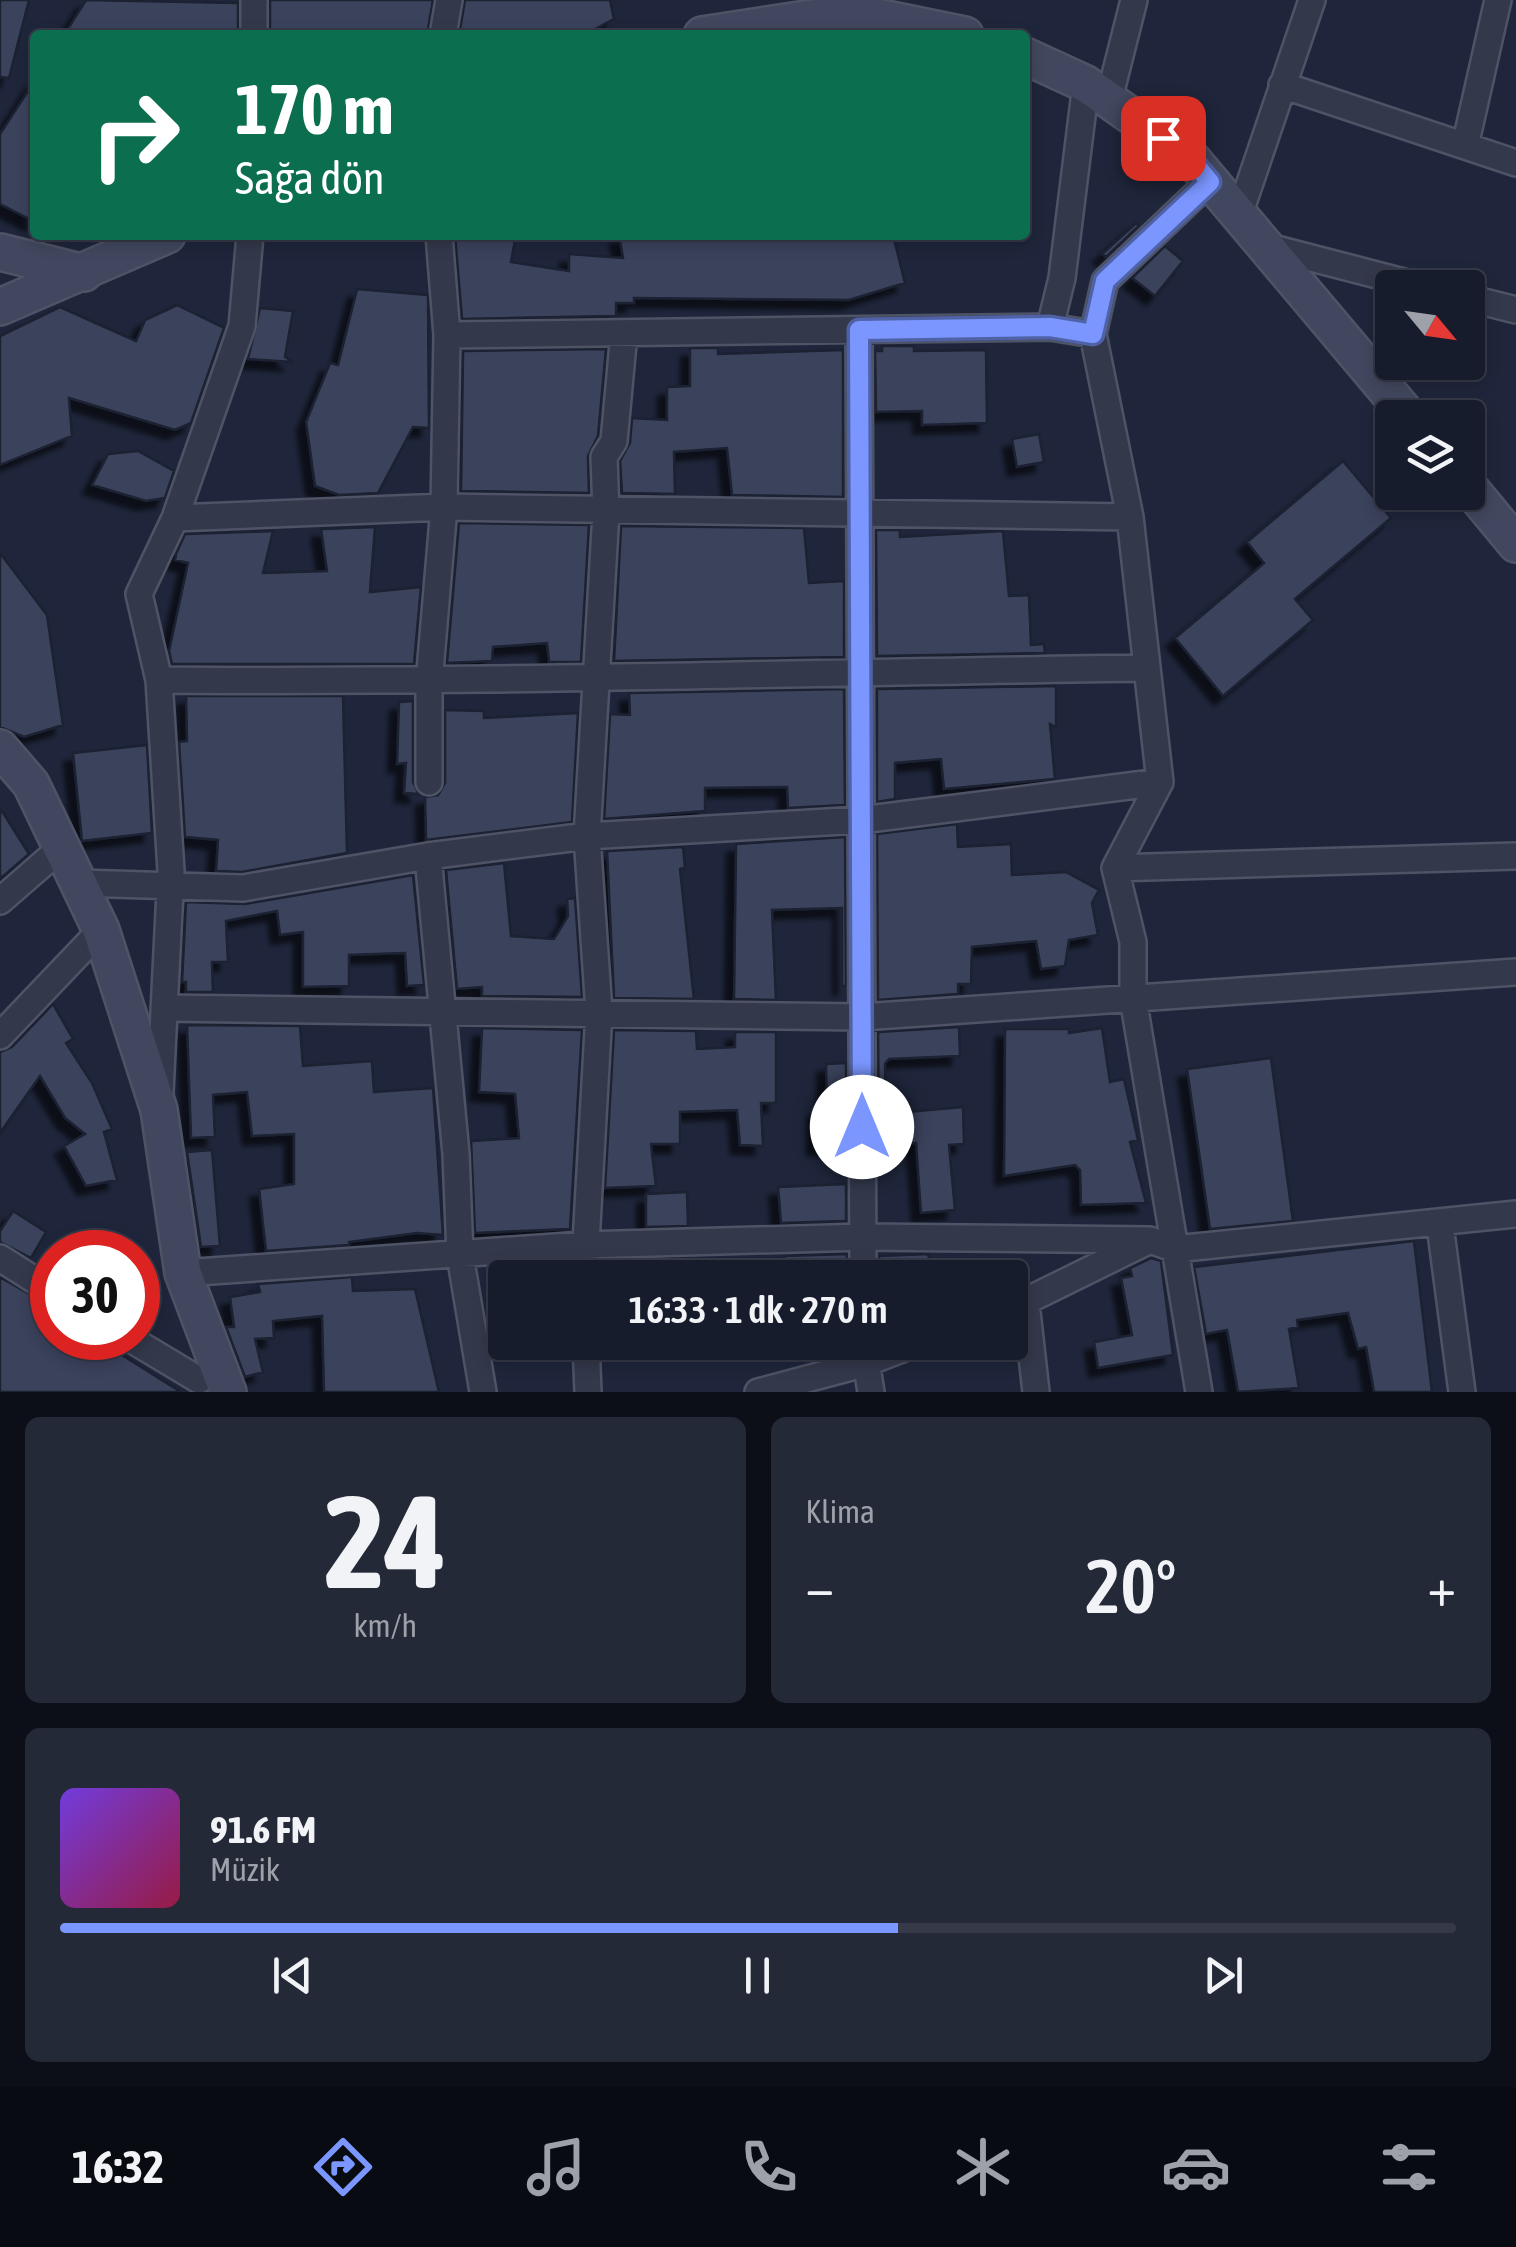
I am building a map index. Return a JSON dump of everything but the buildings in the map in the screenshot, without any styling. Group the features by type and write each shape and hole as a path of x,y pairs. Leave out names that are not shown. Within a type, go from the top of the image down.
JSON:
{"main road":[{"path":"735,30 852,12 923,13 955,30"},
{"path":"1030,58 1098,92 1190,158 1395,400"},
{"path":"0,307 155,240"},
{"path":"0,252 84,273"},
{"path":"1485,507 1516,544"},
{"path":"6,767 62,848 101,930 159,1110 183,1273 214,1389"}],"street":[{"path":"254,0 254,30"},
{"path":"444,30 449,0"},
{"path":"1050,327 1098,92 1134,0"},
{"path":"1240,216 1312,0"},
{"path":"1465,146 1498,0"},
{"path":"1282,85 1516,162"},
{"path":"1200,1392 1134,998 1132,942 1116,868 1160,782 1130,517 1093,334 1105,281 1210,182"},
{"path":"159,1110 170,889 159,680 139,594 175,518 242,326 250,240"},
{"path":"429,782 428,682 444,507 447,335 439,240"},
{"path":"1265,246 1375,275"},
{"path":"1485,302 1516,310"},
{"path":"447,335 1050,327 1093,334"},
{"path":"859,330 863,1260"},
{"path":"583,1260 599,1012 586,836 606,512 604,458 614,440 624,333"},
{"path":"175,518 444,507 1130,517"},
{"path":"159,680 428,682 598,674 1147,668"},
{"path":"79,884 242,888 428,856 586,836 861,820 1160,782"},
{"path":"0,902 62,848"},
{"path":"428,856 439,1009 456,1154 460,1255 482,1392"},
{"path":"1116,868 1516,856"},
{"path":"0,1036 101,930"},
{"path":"164,1008 862,1016 1516,972"},
{"path":"183,1273 582,1245 863,1237 1150,1240 1175,1248 1440,1225 1516,1214"},
{"path":"1440,1225 1462,1392"},
{"path":"1028,1301 1150,1240"},
{"path":"0,1258 30,1277"},
{"path":"1028,1354 1036,1392"},
{"path":"160,1357 214,1389"},
{"path":"587,1360 588,1392"},
{"path":"758,1392 844,1360"},
{"path":"864,1360 871,1392"}],"route":[{"path":"862,1127 859,330 1050,327 1093,334 1105,281 1210,182 1190,158 1163,138"}]}
